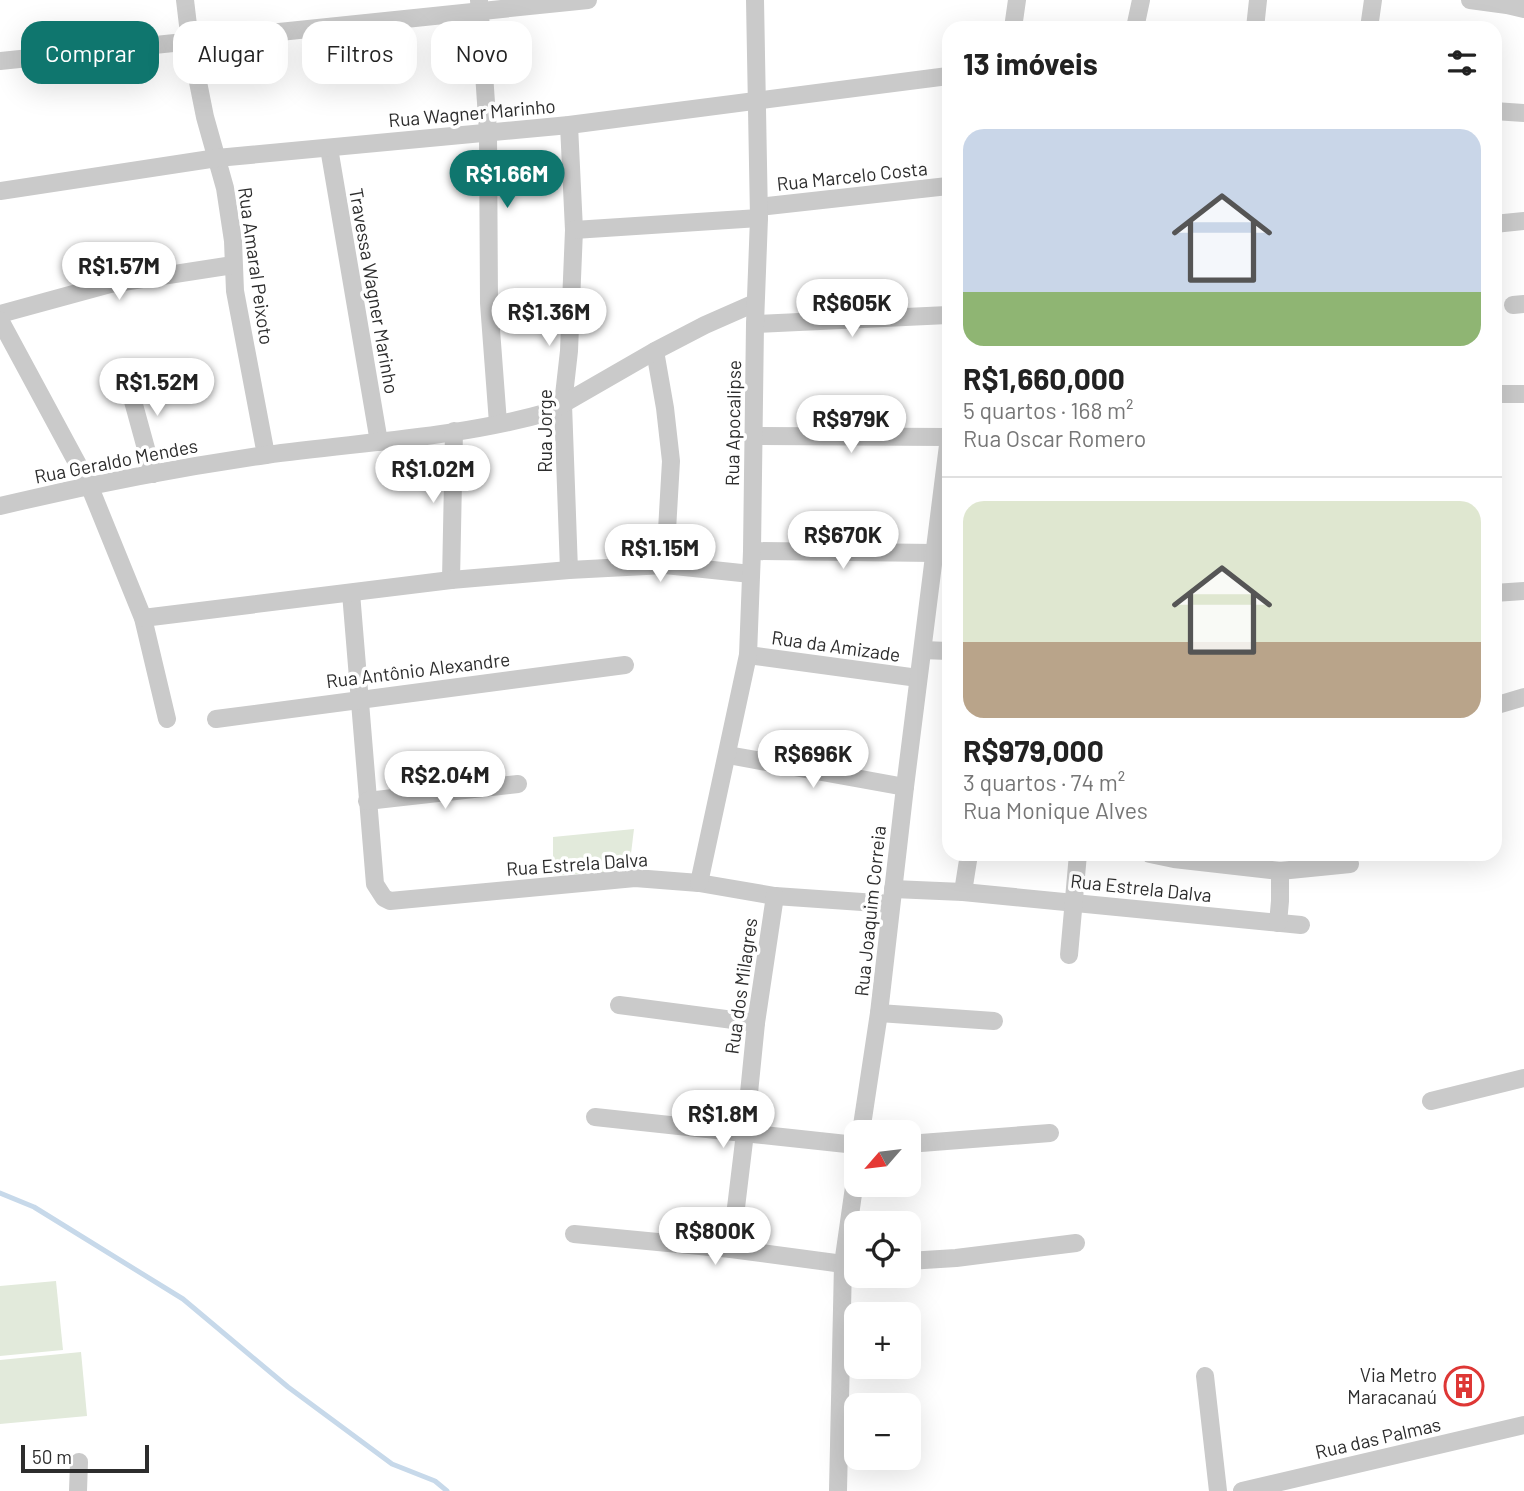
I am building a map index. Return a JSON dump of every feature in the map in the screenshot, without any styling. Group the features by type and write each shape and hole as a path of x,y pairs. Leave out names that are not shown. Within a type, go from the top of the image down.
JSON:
{"street":[{"name":"Rua Amaral Peixoto","path":"185,0 188,21"},
{"path":"288,29 480,5 589,0"},
{"name":"Rua Apocalipse","path":"698,883 748,655 759,212 759,100 755,0"},
{"path":"1014,21 1017,0"},
{"path":"1136,21 1141,0"},
{"path":"1256,21 1258,0"},
{"path":"1370,21 1373,0"},
{"path":"1469,0 1524,9"},
{"path":"480,5 488,132 489,303 498,423"},
{"path":"0,61 173,44"},
{"name":"Rua Wagner Marinho","path":"0,191 217,158 569,125 942,77"},
{"name":"Rua Amaral Peixoto","path":"198,84 225,188 231,224 235,291 265,455"},
{"path":"1502,112 1524,113"},
{"name":"Rua Jorge","path":"569,125 574,230 569,351 563,404 569,570"},
{"name":"Travessa Wagner Marinho","path":"329,148 379,442"},
{"name":"Rua Marcelo Costa","path":"574,230 759,212 942,188"},
{"path":"1502,223 1524,221"},
{"path":"0,314 110,284 233,265"},
{"name":"Rua Geraldo Mendes","path":"0,506 89,485 153,474 265,455 379,442 549,412 655,351 755,303"},
{"path":"755,324 942,315"},
{"path":"0,320 89,485 143,618 167,719"},
{"path":"655,351 666,408 671,461 665,565"},
{"path":"125,372 153,474"},
{"path":"1502,394 1524,394"},
{"path":"451,580 454,430"},
{"path":"754,436 942,437"},
{"name":"Rua Joaquim Correia","path":"863,1120 879,1013 918,678 942,519"},
{"path":"752,551 940,544"},
{"path":"143,618 451,580 569,570 665,565 751,574"},
{"path":"1502,592 1524,591"},
{"path":"351,593 367,801 518,784"},
{"name":"Rua da Amizade","path":"923,650 942,651"},
{"name":"Rua da Amizade","path":"748,655 918,678"},
{"name":"Rua Antônio Alexandre","path":"216,719 360,698 625,666"},
{"path":"1502,704 1524,697"},
{"path":"728,755 905,787"},
{"name":"Rua Estrela Dalva","path":"367,801 374,884 384,898 390,901 635,878 698,883 775,896 892,897 963,892 1301,925"},
{"path":"963,892 969,861"},
{"path":"1069,954 1077,861"},
{"path":"1192,861 1280,871 1350,864"},
{"path":"1278,923 1280,871"},
{"name":"Rua dos Milagres","path":"731,1249 746,1133 756,1023 775,896"},
{"path":"619,1005 756,1023"},
{"path":"879,1013 994,1021"},
{"path":"1431,1101 1524,1078"},
{"path":"595,1117 844,1144"},
{"path":"921,1143 1050,1133"},
{"path":"574,1234 844,1263"},
{"path":"921,1260 1076,1243"},
{"path":"838,1491 849,1288"},
{"path":"1205,1376 1218,1491"},
{"name":"Rua das Palmas","path":"1242,1491 1524,1425"},
{"path":"78,1491 79,1462"}],"green space":[{"path":"634,829 629,870 553,876 553,837"},
{"path":"56,1281 63,1350 0,1356 0,1286"},
{"path":"81,1352 87,1416 0,1424 0,1360"}],"waterway":[{"path":"0,1193 34,1207 183,1299 288,1387 392,1464 435,1481 447,1491"}],"place":[{"name":"Via Metro Maracanaú","path":"1464,1386"}]}
